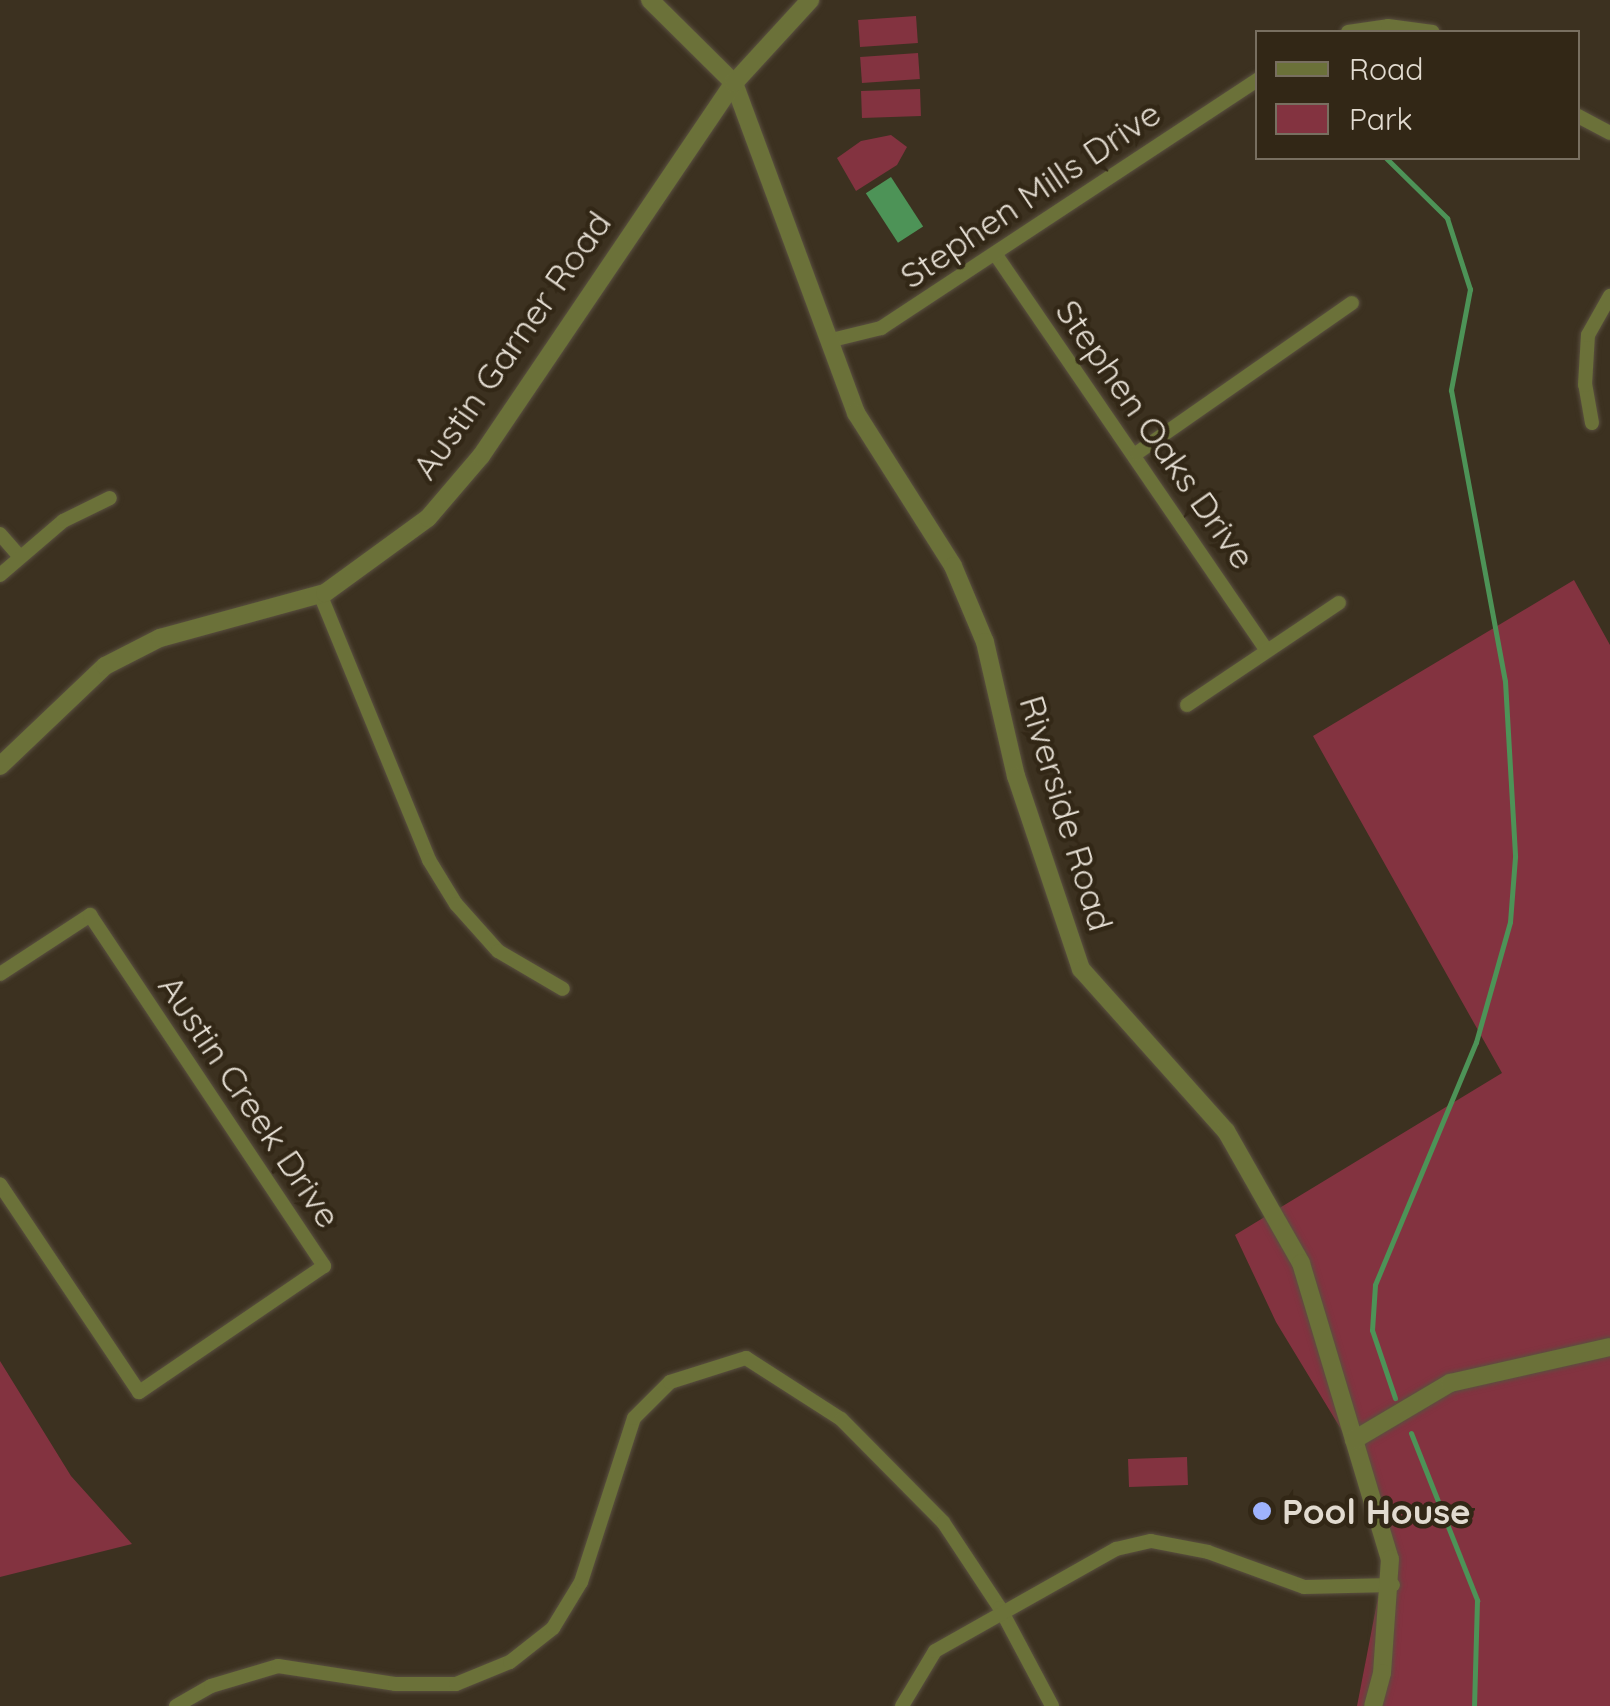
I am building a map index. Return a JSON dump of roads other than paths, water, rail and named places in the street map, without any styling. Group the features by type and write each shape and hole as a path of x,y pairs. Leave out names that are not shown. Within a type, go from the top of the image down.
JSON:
{"street":[{"name":"Riverside Road","path":"650,0 734,83 778,189 856,414 952,566 985,642 1016,776 1081,969 1226,1132 1265,1190 1301,1263 1392,1585 1373,1706"},
{"name":"Austin Garner Road","path":"0,766 105,666 160,638 320,594 428,518 482,456 734,83 810,0"},
{"path":"1361,30 1388,26 1418,30"},
{"name":"Stephen Mills Drive","path":"828,341 881,328 1255,81"},
{"path":"1580,117 1610,133"},
{"name":"Stephen Oaks Drive","path":"996,255 1137,453 1266,648"},
{"path":"1592,423 1585,385 1588,334 1610,296"},
{"path":"1137,453 1352,303"},
{"path":"0,575 63,520 110,498"},
{"path":"0,534 20,558"},
{"path":"320,594 429,860 456,904 498,951 563,989"},
{"path":"1186,705 1338,603"},
{"name":"Austin Creek Drive","path":"0,974 90,915 324,1266 139,1392 0,1184"},
{"path":"1354,1440 1450,1384 1610,1347"},
{"path":"176,1706 210,1686 278,1666 394,1684 456,1684 510,1662 553,1628 581,1582 634,1418 670,1382 746,1358 841,1419 943,1522 1000,1608 1052,1706"},
{"path":"902,1706 935,1651 1000,1608 1116,1549 1151,1542 1208,1552 1304,1587 1392,1585"}],"waterway":[{"path":"1388,160 1447,218 1470,289 1451,390 1505,681 1515,857 1510,922 1476,1042 1375,1285 1372,1330 1395,1398"},
{"path":"1411,1433 1477,1600 1474,1706"}],"place":[{"name":"Pool House","path":"1262,1511"}]}
